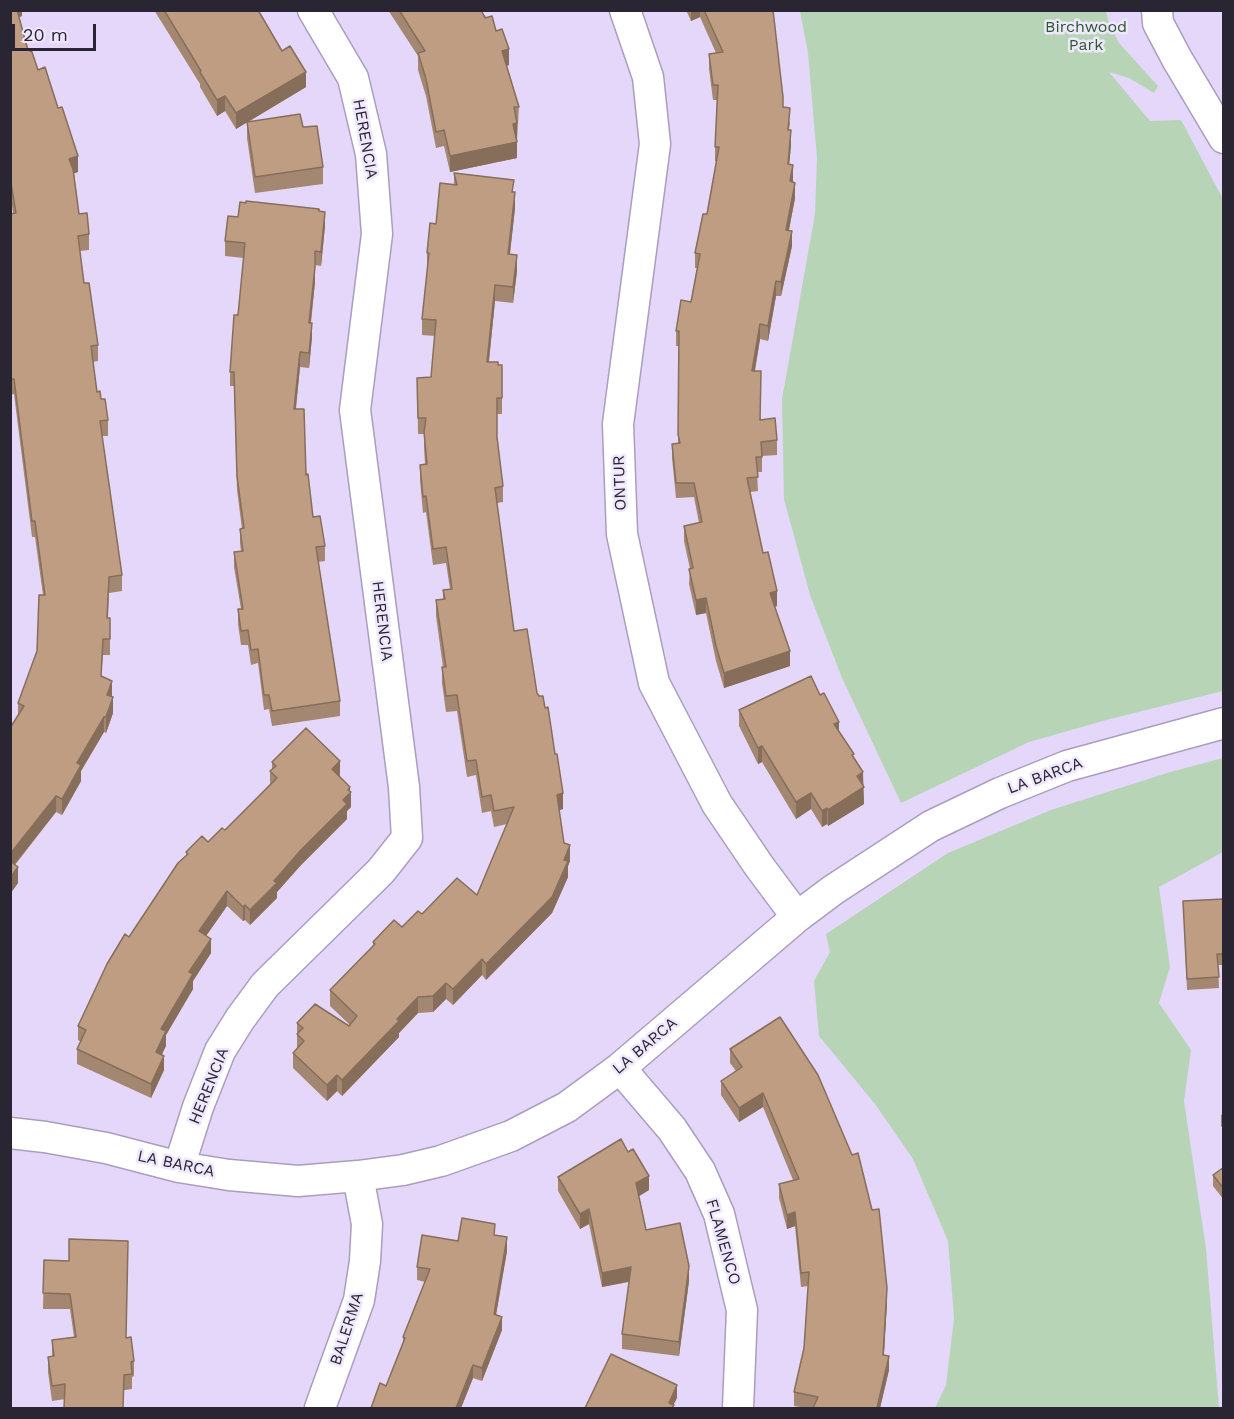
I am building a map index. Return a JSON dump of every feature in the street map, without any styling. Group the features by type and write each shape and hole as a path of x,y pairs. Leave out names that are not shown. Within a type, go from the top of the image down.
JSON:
{"street":[{"name":"HERENCIA","path":"179,1167 198,1107 220,1051 240,1018 265,985 381,872 407,838 404,787 355,410 377,234 371,154 353,78 313,10"},
{"name":"ONTUR","path":"625,10 648,77 655,144 618,424 622,534 654,683 717,804 797,917"},
{"path":"1157,10 1158,23 1224,138"},
{"name":"LA BARCA","path":"10,1133 106,1148 179,1167 229,1175 298,1181 403,1170 441,1161 511,1136 567,1107 620,1068 797,917 833,890 932,826 1000,793 1067,766 1224,723"},
{"name":"FLAMENCO","path":"620,1068 672,1129 700,1171 719,1214 742,1310 738,1408"},
{"name":"BALERMA","path":"320,1408 359,1300 365,1261 367,1224 358,1176"}],"green space":[{"name":"Birchwood Park","path":"800,11 1106,11 1109,24 1119,43 1158,86 1154,93 1129,78 1109,72 1150,121 1181,120 1223,199 1223,691 1029,742 901,803 842,678 810,595 784,499 782,399 815,214 817,158 808,53"},
{"path":"1223,758 1223,852 1159,887 1170,967 1159,1003 1191,1050 1184,1101 1206,1249 1219,1408 935,1408 946,1385 954,1318 948,1241 913,1159 875,1104 819,1036 814,981 830,952 826,934 948,853 1051,810 1170,772"}],"building":[{"path":"10,10 17,10 28,50 32,52 38,70 45,67 58,108 62,107 78,156 69,159 73,169 79,214 87,213 89,234 78,236 84,283 89,283 98,345 91,346 97,392 100,391 101,399 105,399 108,420 100,421 122,575 109,577 107,618 110,618 110,639 103,639 101,676 112,681 107,695 113,697 106,717 77,763 81,765 62,799 56,796 10,854 10,728 24,706 18,703 37,651 39,595 45,595 35,521 32,521 14,379 11,379 10,375 10,214 16,213 10,177"},
{"path":"164,10 258,10 282,51 290,46 306,72 236,113 225,96 217,100"},
{"path":"399,10 481,10 485,18 492,16 496,31 502,29 509,49 502,51 519,107 514,107 517,123 513,124 517,142 450,156 444,130 436,132 426,79 418,53 425,51"},
{"path":"704,10 773,10 783,107 790,108 788,164 793,165 790,181 795,183 786,230 792,231 781,282 776,281 768,326 760,324 752,371 761,371 760,420 775,418 777,440 761,442 762,457 756,457 758,477 747,478 763,553 768,552 777,591 770,593 790,651 724,673 706,598 696,600 689,569 693,568 684,526 702,522 694,483 676,483 672,444 680,443 678,434 679,331 676,331 681,300 691,302 700,254 695,253 703,214 707,214 719,147 715,147 718,85 713,85 709,54 723,52"},
{"path":"300,114 303,127 317,126 323,167 255,177 247,122"},
{"path":"454,173 514,180 512,192 515,192 508,254 517,255 513,287 495,285 487,362 498,362 498,365 502,365 502,398 497,398 497,437 503,486 495,488 514,631 527,629 537,693 543,696 545,708 548,707 563,793 557,795 564,843 570,845 564,860 568,861 552,897 486,964 482,959 453,989 446,983 433,996 418,997 397,1019 399,1021 342,1080 337,1075 327,1085 293,1053 304,1041 297,1034 303,1028 297,1023 315,1004 349,1026 357,1016 330,990 375,944 373,942 394,920 402,927 418,911 422,914 457,878 477,895 514,807 494,811 491,795 482,797 476,760 467,761 457,695 446,696 442,667 446,667 436,600 445,599 443,590 452,589 446,547 433,549 426,496 423,497 420,465 427,464 424,432 426,418 418,418 417,378 431,377 436,320 422,319 429,253 427,253 430,223 436,224 440,183 457,185"},
{"path":"246,201 319,209 325,212 321,252 315,251 309,353 300,352 294,409 304,409 306,475 308,474 313,517 320,516 325,546 316,547 340,701 272,711 269,695 264,695 258,649 251,650 248,630 241,631 238,609 243,609 234,552 243,551 240,529 244,528 237,476 234,372 230,372 234,315 238,315 245,243 225,241 228,216 238,217 240,202 246,203"},
{"path":"811,676 820,695 824,693 839,722 834,724 863,772 857,776 864,787 828,810 827,808 822,811 811,793 796,802 762,746 758,748 739,710"},
{"path":"306,728 340,761 332,769 350,787 348,790 351,792 343,800 347,804 301,850 274,881 277,883 250,910 245,905 243,907 227,891 199,931 211,939 189,972 193,974 161,1029 166,1031 156,1052 164,1056 151,1084 77,1049 86,1030 78,1026 107,964 125,934 129,937 178,863 188,854 186,852 202,836 208,842 222,828 225,830 277,778 270,771 276,766 272,762"},
{"path":"10,861 18,867 10,878"},
{"path":"1224,899 1224,954 1217,954 1219,977 1187,979 1183,901"},
{"path":"780,1017 818,1075 852,1155 858,1153 872,1210 879,1209 887,1288 883,1355 889,1356 877,1408 813,1408 818,1397 794,1392 804,1348 809,1272 801,1273 795,1212 787,1215 779,1184 799,1179 763,1093 739,1108 721,1081 742,1067 730,1049"},
{"path":"621,1139 628,1152 633,1149 649,1176 636,1183 646,1230 680,1223 689,1266 679,1342 622,1334 631,1267 602,1273 589,1209 580,1214 558,1177"},
{"path":"1224,1167 1224,1189 1213,1175"},
{"path":"462,1218 495,1224 494,1235 507,1237 494,1314 502,1317 482,1368 473,1365 456,1408 371,1408 380,1383 386,1386 430,1269 417,1267 422,1235 458,1241"},
{"path":"69,1239 128,1241 126,1338 131,1337 134,1361 131,1362 132,1374 124,1375 123,1408 64,1408 65,1384 52,1386 48,1357 54,1356 52,1340 76,1337 70,1294 43,1293 44,1260 69,1261"},
{"path":"611,1354 677,1385 669,1403 674,1405 672,1408 585,1408"}]}
